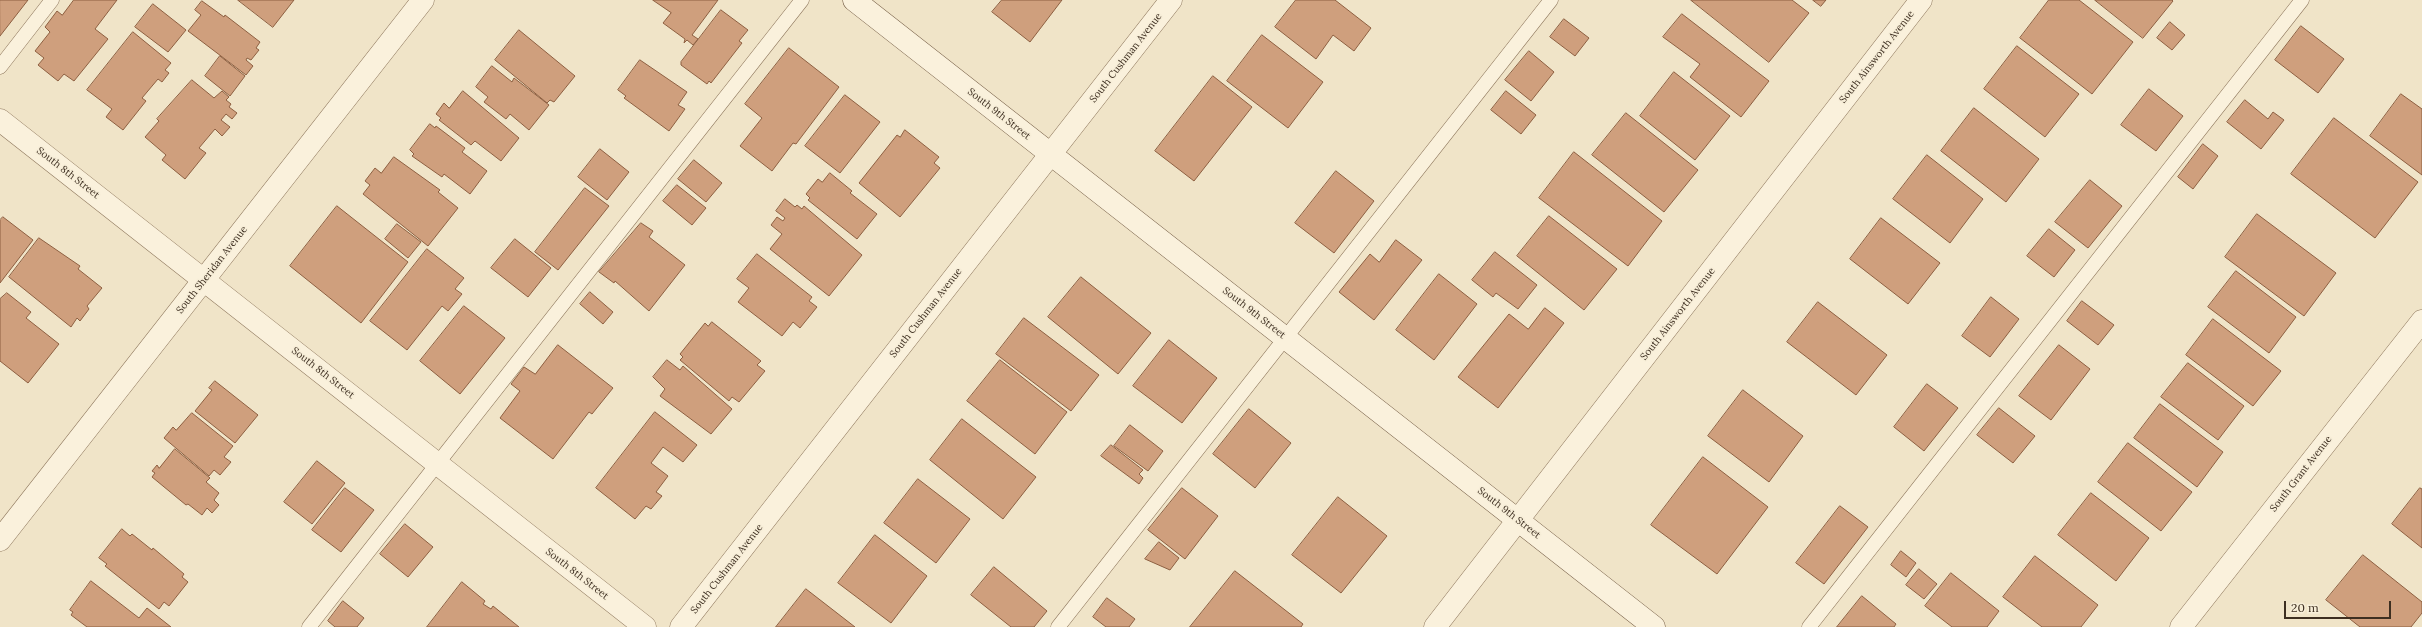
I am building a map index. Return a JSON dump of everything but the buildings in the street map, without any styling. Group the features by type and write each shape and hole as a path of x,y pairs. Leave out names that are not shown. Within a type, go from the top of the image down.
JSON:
{"street":[{"name":"South Sheridan Avenue","path":"0,540 423,0"},
{"name":"South 9th Street","path":"854,0 1654,627"},
{"name":"South Cushman Avenue","path":"681,627 1172,0"},
{"name":"South Ainsworth Avenue","path":"1435,627 1921,0"},
{"name":"South 8th Street","path":"0,120 645,627"},
{"name":"South Grant Avenue","path":"2181,627 2422,320"}],"lane":[{"path":"0,67 52,0"},
{"path":"309,627 802,0"},
{"path":"1058,627 1551,0"},
{"path":"1809,627 2302,0"}]}
